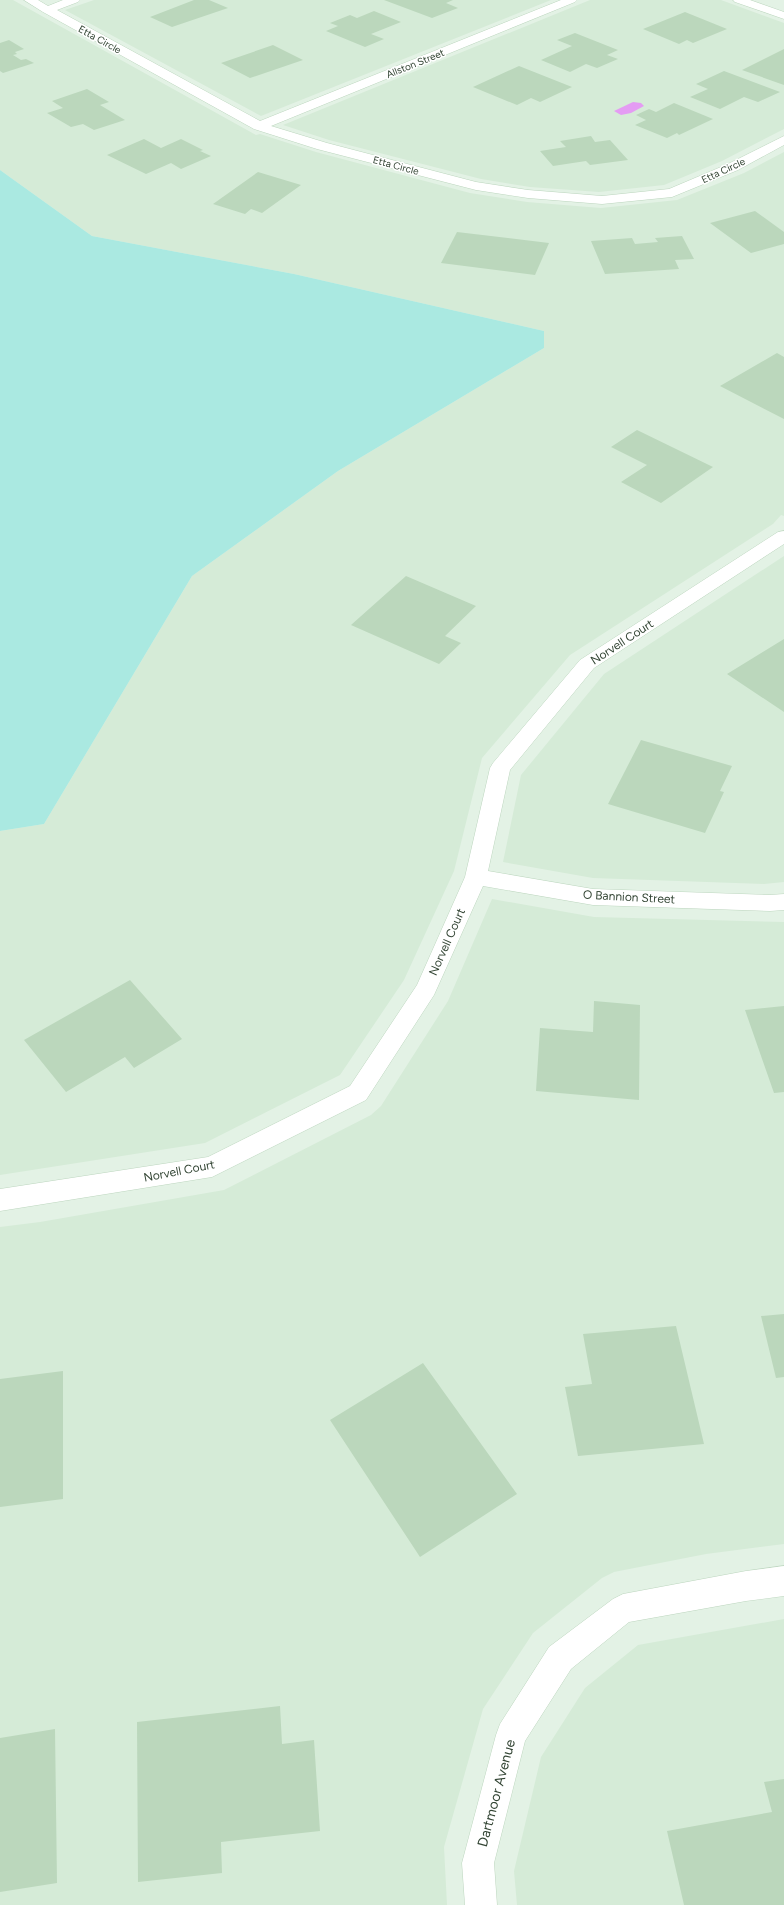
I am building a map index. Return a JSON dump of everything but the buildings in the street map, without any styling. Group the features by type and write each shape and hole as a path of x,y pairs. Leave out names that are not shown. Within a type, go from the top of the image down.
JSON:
{"street":[{"name":"Etta Circle","path":"30,0 259,126 322,146 476,186 528,194 602,200 672,193 733,167 784,140"},
{"path":"47,10 74,0"},
{"name":"Allston Street","path":"259,126 571,0"},
{"path":"739,0 784,16"},
{"name":"Norvell Court","path":"0,1200 212,1167 358,1093 426,989 476,877 500,768 587,664 784,536"},
{"name":"O Bannion Street","path":"476,877 593,897 770,903 784,902"},
{"name":"Dartmoor Avenue","path":"481,1905 478,1863 510,1735 560,1658 624,1610 746,1586 784,1581"}],"shaded area":[{"path":"0,0 13,0 256,135 260,134 316,152 470,193 527,202 601,208 677,200 744,173 784,152 784,516 781,515 773,524 570,655 482,758 454,871 404,980 340,1075 205,1143 0,1175 0,831 44,824 192,576 338,471 544,348 544,331 294,274 92,236 0,170"},
{"path":"94,0 551,0 261,116 65,10"},
{"path":"590,0 721,0 784,23 784,129 722,161 664,185 599,192 530,187 481,179 329,140 283,125"},
{"path":"633,102 641,103 644,106 631,113 621,115 614,111"},
{"path":"0,170 92,236 294,274 544,331 544,348 338,471 192,576 44,824 0,831"},
{"path":"784,556 784,882 764,884 593,878 503,862 521,775 604,674"},
{"path":"492,899 594,917 784,922 784,1544 706,1554 614,1572 602,1578 533,1633 483,1709 444,1847 447,1905 0,1905 0,1227 40,1222 224,1190 371,1115 381,1106 448,1001"},
{"path":"784,1619 784,1905 517,1905 514,1871 541,1757 585,1688 638,1645"}]}
